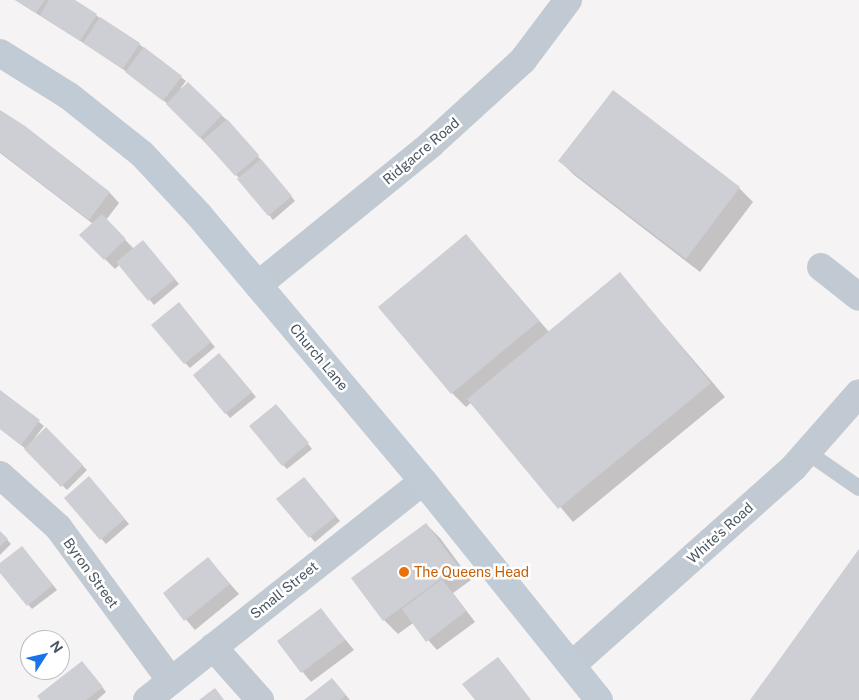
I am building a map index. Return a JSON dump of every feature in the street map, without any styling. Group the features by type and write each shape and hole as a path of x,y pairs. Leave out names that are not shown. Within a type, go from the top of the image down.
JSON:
{"main road":[{"name":"Church Lane","path":"0,53 69,96 142,154 199,216 423,481 599,700"}],"street":[{"name":"Ridgacre Road","path":"258,285 430,145 523,60 568,0"},
{"path":"822,267 859,297"},
{"name":"White's Road","path":"572,665 794,467 859,393"},
{"name":"Byron Street","path":"0,475 58,528 171,681"},
{"name":"Small Street","path":"147,700 423,481"},
{"path":"214,648 260,700"}],"lane":[{"path":"807,452 859,488"}],"building":[{"path":"15,0 45,0 36,13"},
{"path":"49,0 75,0 97,14 80,41 40,15"},
{"path":"100,17 140,43 123,69 83,43"},
{"path":"144,47 182,76 163,101 125,72"},
{"path":"188,82 222,115 200,138 166,104"},
{"path":"613,90 740,187 686,259 558,161"},
{"path":"0,110 25,126 110,192 89,220 0,152"},
{"path":"227,119 259,155 235,176 203,140"},
{"path":"261,159 292,196 268,216 237,179"},
{"path":"102,214 126,239 104,260 79,235"},
{"path":"466,234 539,321 451,394 378,307"},
{"path":"143,240 175,279 148,301 116,262"},
{"path":"620,272 711,383 558,509 467,399"},
{"path":"179,302 211,342 184,364 151,325"},
{"path":"219,353 252,392 225,414 193,375"},
{"path":"0,390 40,420 21,445 0,429"},
{"path":"276,404 309,443 282,466 249,426"},
{"path":"46,427 83,465 61,487 24,449"},
{"path":"89,476 125,519 100,540 64,498"},
{"path":"304,477 336,516 309,538 276,499"},
{"name":"The Queens Head","path":"426,523 458,566 383,621 351,578"},
{"path":"0,531 8,539 0,546"},
{"path":"22,546 53,585 27,606 0,573 0,563"},
{"path":"859,549 859,700 750,700"},
{"path":"208,557 230,584 184,621 163,593"},
{"path":"442,579 466,611 426,642 402,609"},
{"path":"321,608 345,640 301,673 277,641"},
{"path":"498,657 531,700 475,700 462,684"},
{"path":"82,661 103,687 86,700 40,700 37,696 58,680 70,680 70,670"},
{"path":"332,678 346,695 340,700 304,700"},
{"path":"215,688 224,700 199,700"}],"place":[{"name":"The Queens Head","path":"404,572"}]}
